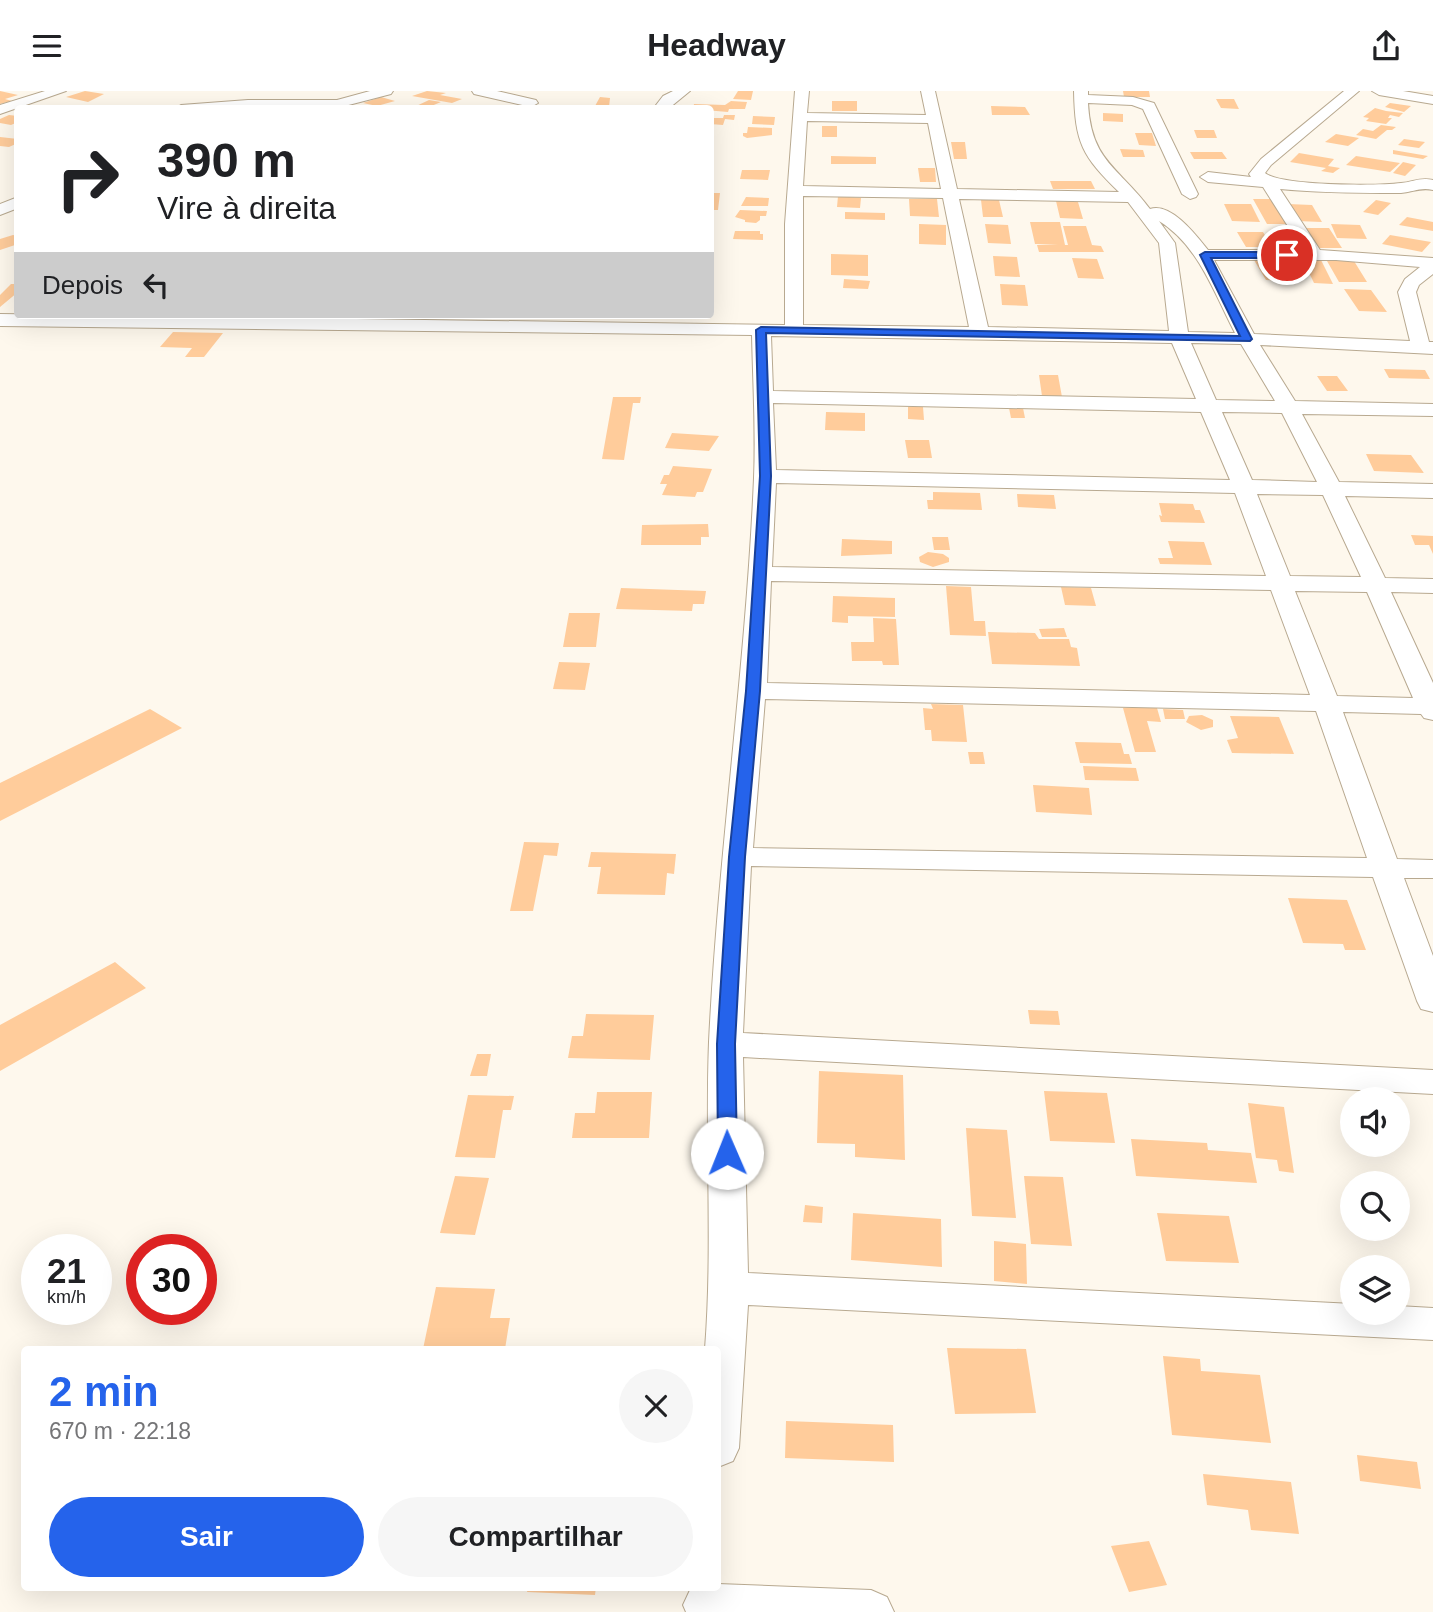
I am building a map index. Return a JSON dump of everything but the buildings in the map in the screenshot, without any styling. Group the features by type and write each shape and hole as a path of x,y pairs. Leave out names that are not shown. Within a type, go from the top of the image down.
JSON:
{"street":[{"path":"16,105 59,91"},
{"path":"235,105 337,104 386,91"},
{"path":"479,91 526,105"},
{"path":"530,105 541,91"},
{"path":"663,105 668,99 683,91"},
{"path":"794,331 795,191 802,91"},
{"path":"928,91 948,195 980,333"},
{"path":"1315,255 1270,185 1256,174 1266,162 1352,91"},
{"path":"1379,91 1433,100"},
{"path":"1190,194 1149,106 1133,101 1081,95 1082,124 1087,143 1099,164 1136,201 1167,243 1179,336 1206,405 1244,488 1326,703 1433,1001"},
{"path":"800,117 933,119"},
{"path":"1181,230 1190,194 1198,183 1208,177 1266,162"},
{"path":"1208,177 1270,185 1406,188 1427,183 1433,165"},
{"path":"753,691 1326,703 1432,708 1378,585 1289,407 1247,339 1205,255 1181,230 1159,213 1136,201 795,191"},
{"path":"1205,255 1315,255 1433,264"},
{"path":"0,320 614,321 761,330 1179,336 1427,348 1406,292 1410,283 1433,264"},
{"path":"721,1404 729,1288 726,1044 737,857 753,691 765,476 761,330"},
{"path":"764,397 1433,410"},
{"path":"765,476 1433,491"},
{"path":"759,574 1279,581 1433,586"},
{"path":"737,857 1433,869"},
{"path":"726,1044 1433,1082"},
{"path":"729,1288 1433,1324"},
{"path":"707,1601 872,1612"}],"route":[{"path":"727,1153 726,1044 737,857 753,691 765,476 761,330 1247,339 1205,255 1287,255"}]}
